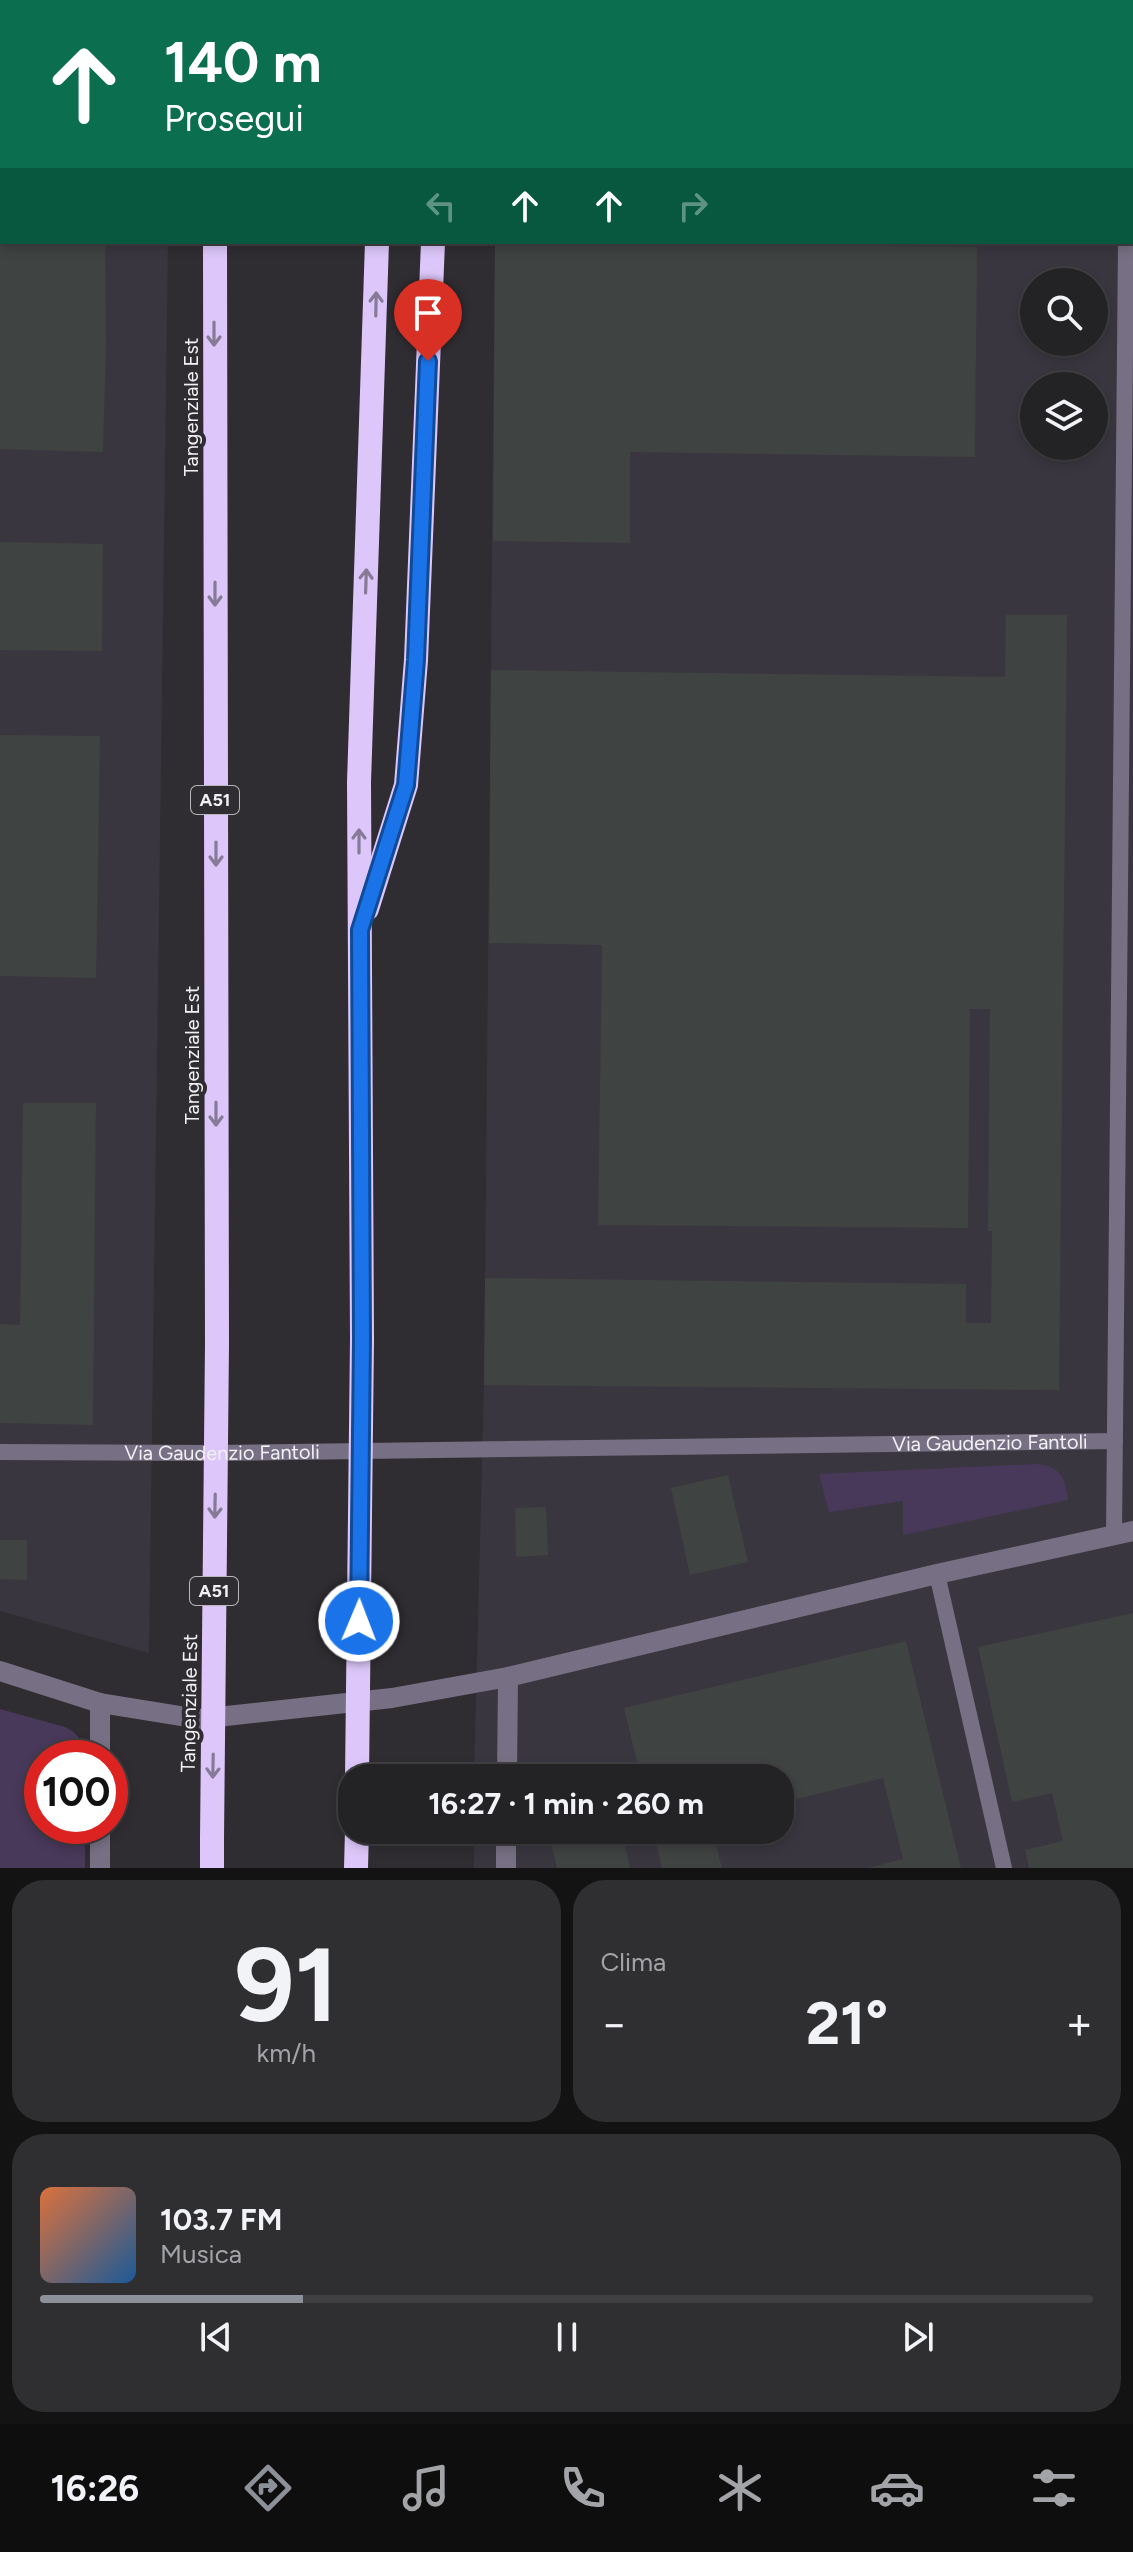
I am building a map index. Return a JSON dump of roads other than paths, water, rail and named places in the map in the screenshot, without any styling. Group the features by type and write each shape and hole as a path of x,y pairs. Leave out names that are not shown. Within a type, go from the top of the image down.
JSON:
{"highway":[{"path":"357,1764 362,1339 359,782 377,244"},
{"path":"360,930 406,785 416,660 433,244"},
{"name":"Tangenziale Est","path":"212,1868 217,1344 214,247"}],"street":[{"path":"0,1671 100,1703 199,1719 392,1698 508,1677 937,1574 1124,1533"},
{"path":"507,1764 508,1677"},
{"path":"100,1703 100,1740"},
{"path":"100,1844 100,1868"},
{"path":"506,1844 506,1868"}],"lane":[{"name":"Via Gaudenzio Fantoli","path":"0,1452 215,1453 1115,1441 1126,244"},
{"path":"1115,1441 1124,1533"},
{"path":"937,1574 1004,1868"}]}
